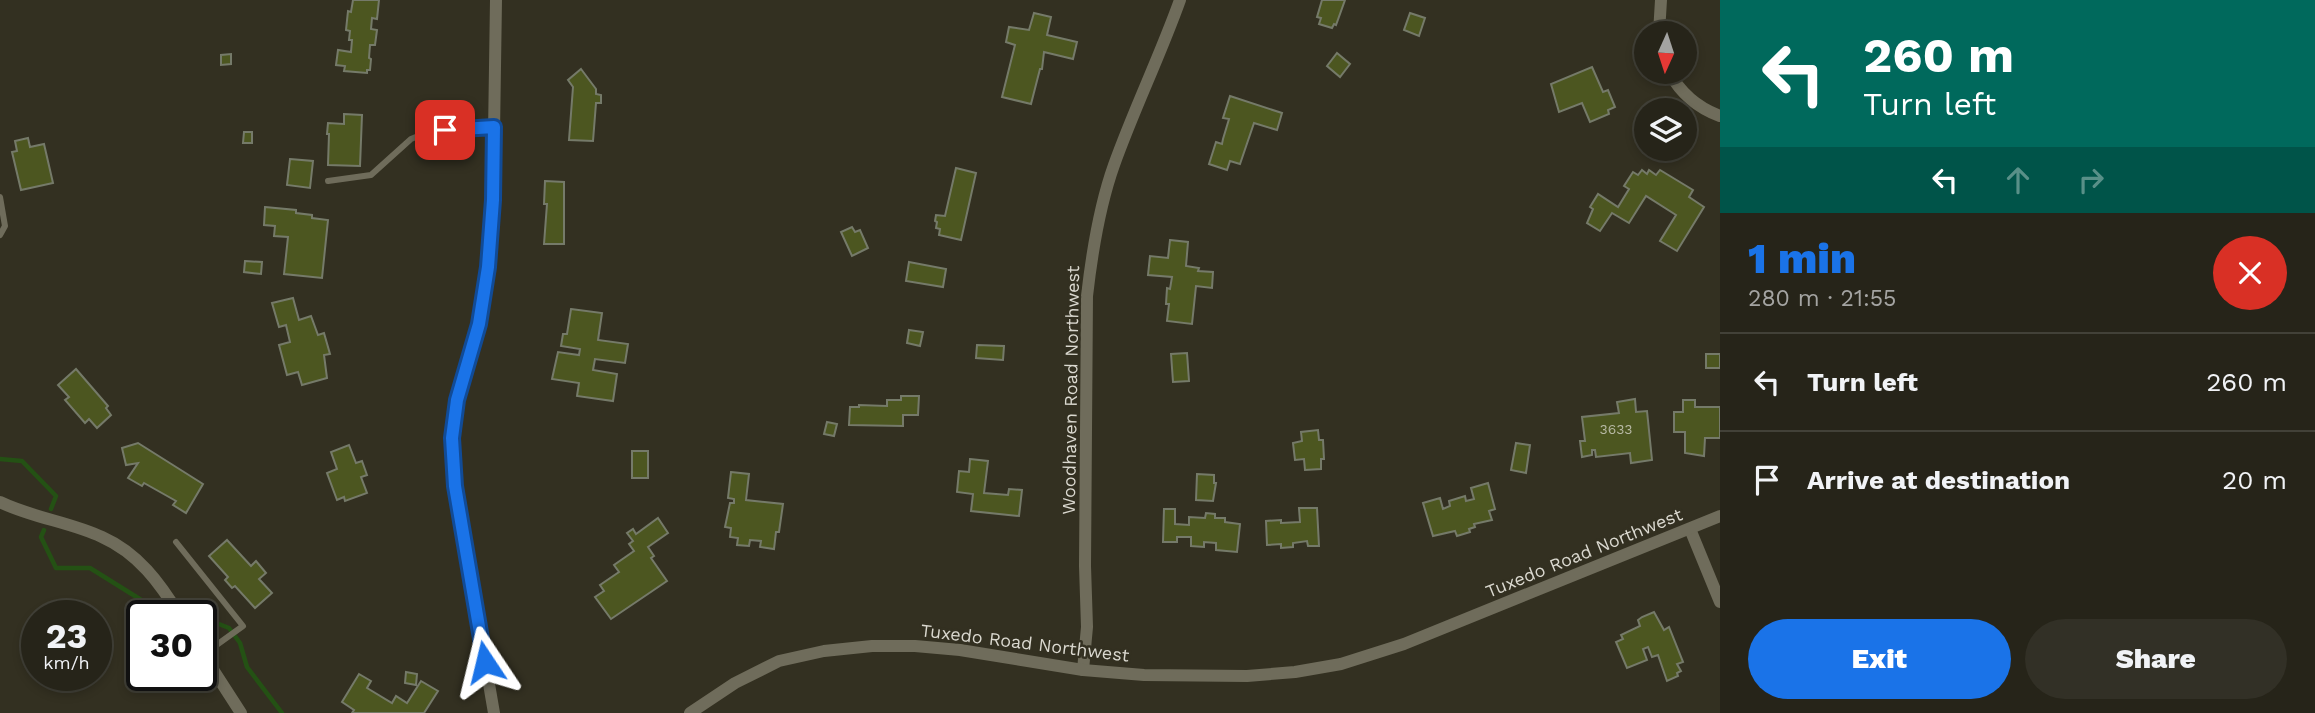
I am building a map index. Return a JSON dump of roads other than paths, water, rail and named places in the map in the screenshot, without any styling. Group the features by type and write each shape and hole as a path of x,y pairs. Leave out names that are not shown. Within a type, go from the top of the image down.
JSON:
{"street":[{"path":"494,713 455,486 452,438 457,400 479,324 488,267 493,200 496,0"},
{"name":"Woodhaven Road Northwest","path":"1083,670 1087,627 1087,296 1091,256 1113,167 1180,0"},
{"path":"1660,21 1661,0"},
{"path":"1677,84 1685,95 1699,106 1720,116"},
{"path":"0,502 102,537 149,570 170,600"},
{"name":"Tuxedo Road Northwest","path":"690,713 755,672 779,662 824,651 872,646 960,650 1083,670 1144,675 1247,676 1295,672 1341,664 1404,645 1720,516"},
{"path":"1690,529 1720,602"},
{"path":"217,675 241,713"}],"lane":[{"path":"328,181 371,175 411,139 428,132 494,127"},
{"path":"0,197 5,226 0,235"},
{"path":"176,542 243,626 217,644"}],"waterway":[{"path":"0,459 22,461 56,496 51,509"},
{"path":"44,530 41,537 56,568 90,568 141,600"},
{"path":"217,623 229,628 240,643 247,667 282,713"}]}
